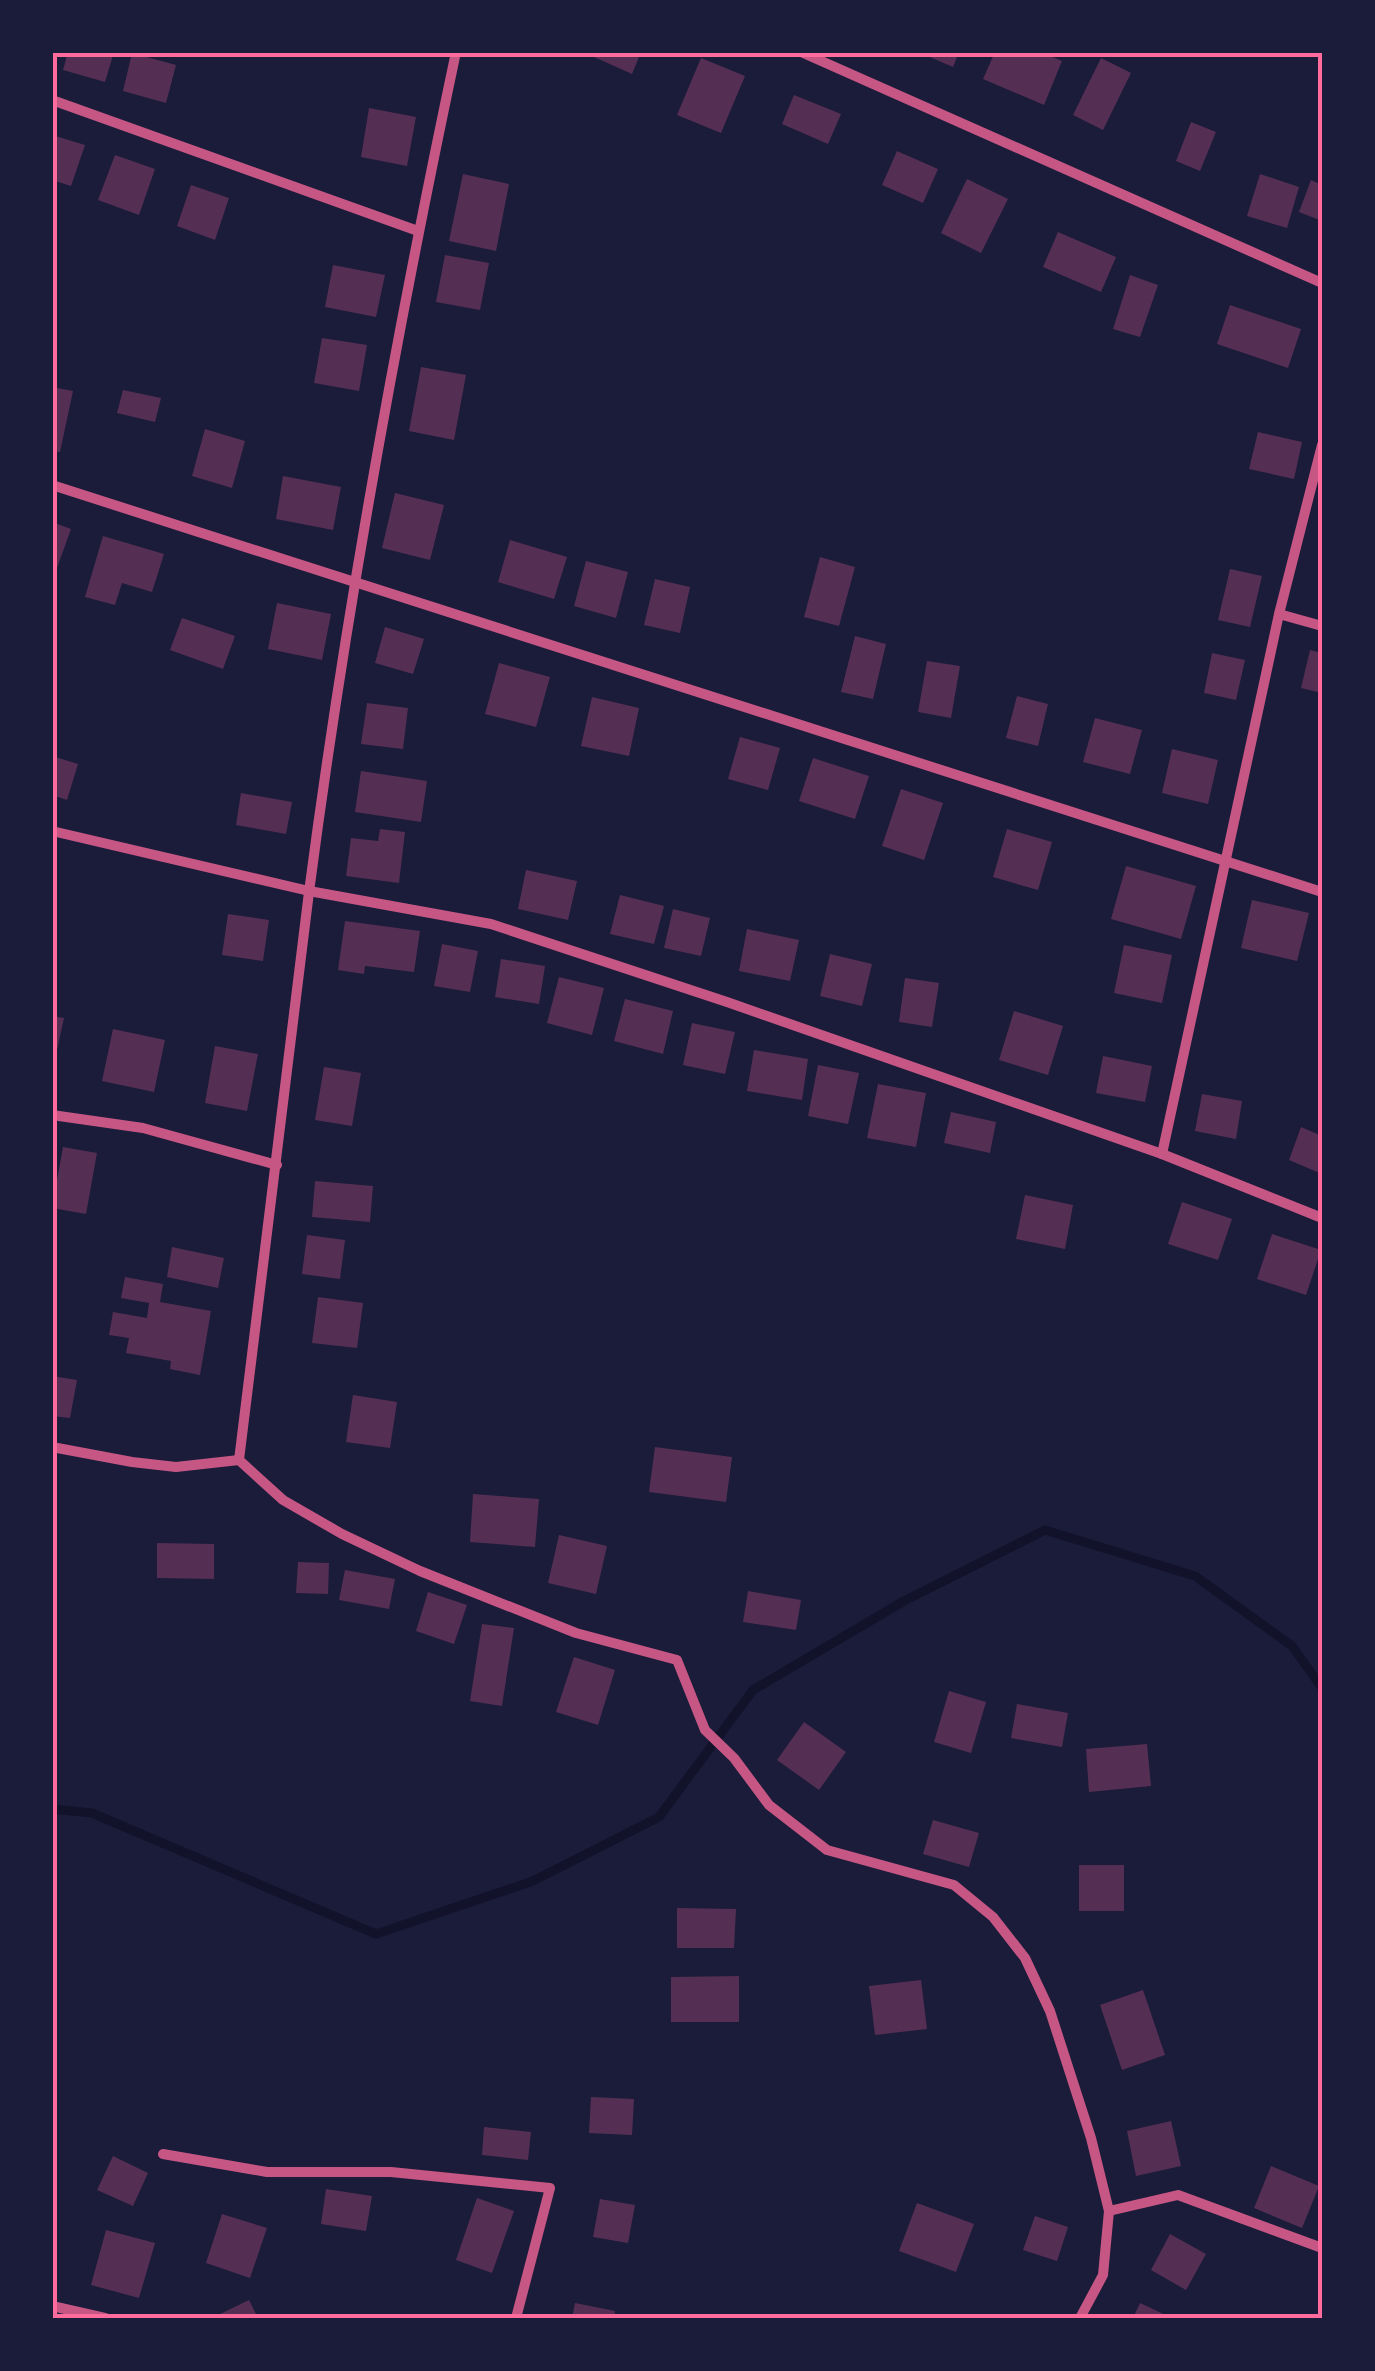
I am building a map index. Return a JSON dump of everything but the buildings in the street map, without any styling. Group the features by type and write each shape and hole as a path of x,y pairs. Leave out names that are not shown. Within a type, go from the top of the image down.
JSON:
{"street":[{"path":"240,1460 309,891 356,579 418,231 456,52"},
{"path":"802,52 1322,283"},
{"path":"52,100 418,231"},
{"path":"1162,1154 1279,614 1322,446"},
{"path":"52,485 356,579 1322,892"},
{"path":"1279,614 1322,626"},
{"path":"52,831 309,891 490,924 1162,1154 1322,1218"},
{"path":"52,1115 143,1128 278,1164"},
{"path":"52,1447 176,1467 240,1460 283,1500 420,1572 576,1633 677,1660 705,1730 734,1758 770,1805 827,1850 954,1885 993,1917 1025,1958 1050,2011 1091,2138 1109,2211 1103,2275 1080,2318"},
{"path":"163,2154 266,2172 391,2172 550,2188 516,2318"},
{"path":"1109,2211 1178,2195 1322,2248"},
{"path":"52,2306 104,2318"}],"waterway":[{"path":"52,1809 92,1813 376,1934 533,1881 659,1817 753,1690 904,1601 1045,1530 1195,1576 1292,1646 1322,1688"}]}
